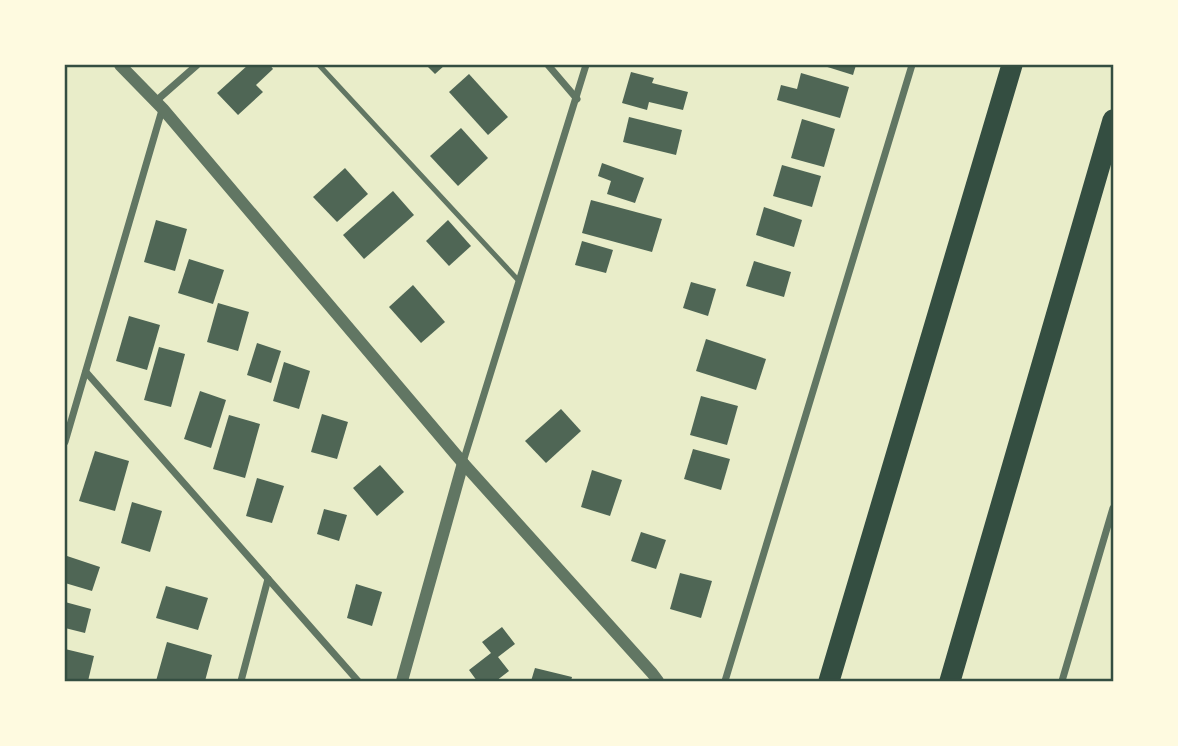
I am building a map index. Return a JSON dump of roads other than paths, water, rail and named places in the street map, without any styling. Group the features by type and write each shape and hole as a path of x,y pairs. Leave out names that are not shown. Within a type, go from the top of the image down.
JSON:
{"highway":[{"path":"829,681 1012,65"},
{"path":"950,681 1113,120"}],"street":[{"path":"120,65 159,105 463,463 658,681"},
{"path":"65,442 159,105 197,65"},
{"path":"548,65 577,99"},
{"path":"402,681 463,463 586,65"},
{"path":"725,681 912,65"},
{"path":"86,372 358,681"},
{"path":"1062,681 1113,508"},
{"path":"241,681 268,579"}],"lane":[{"path":"320,65 519,282"}]}
